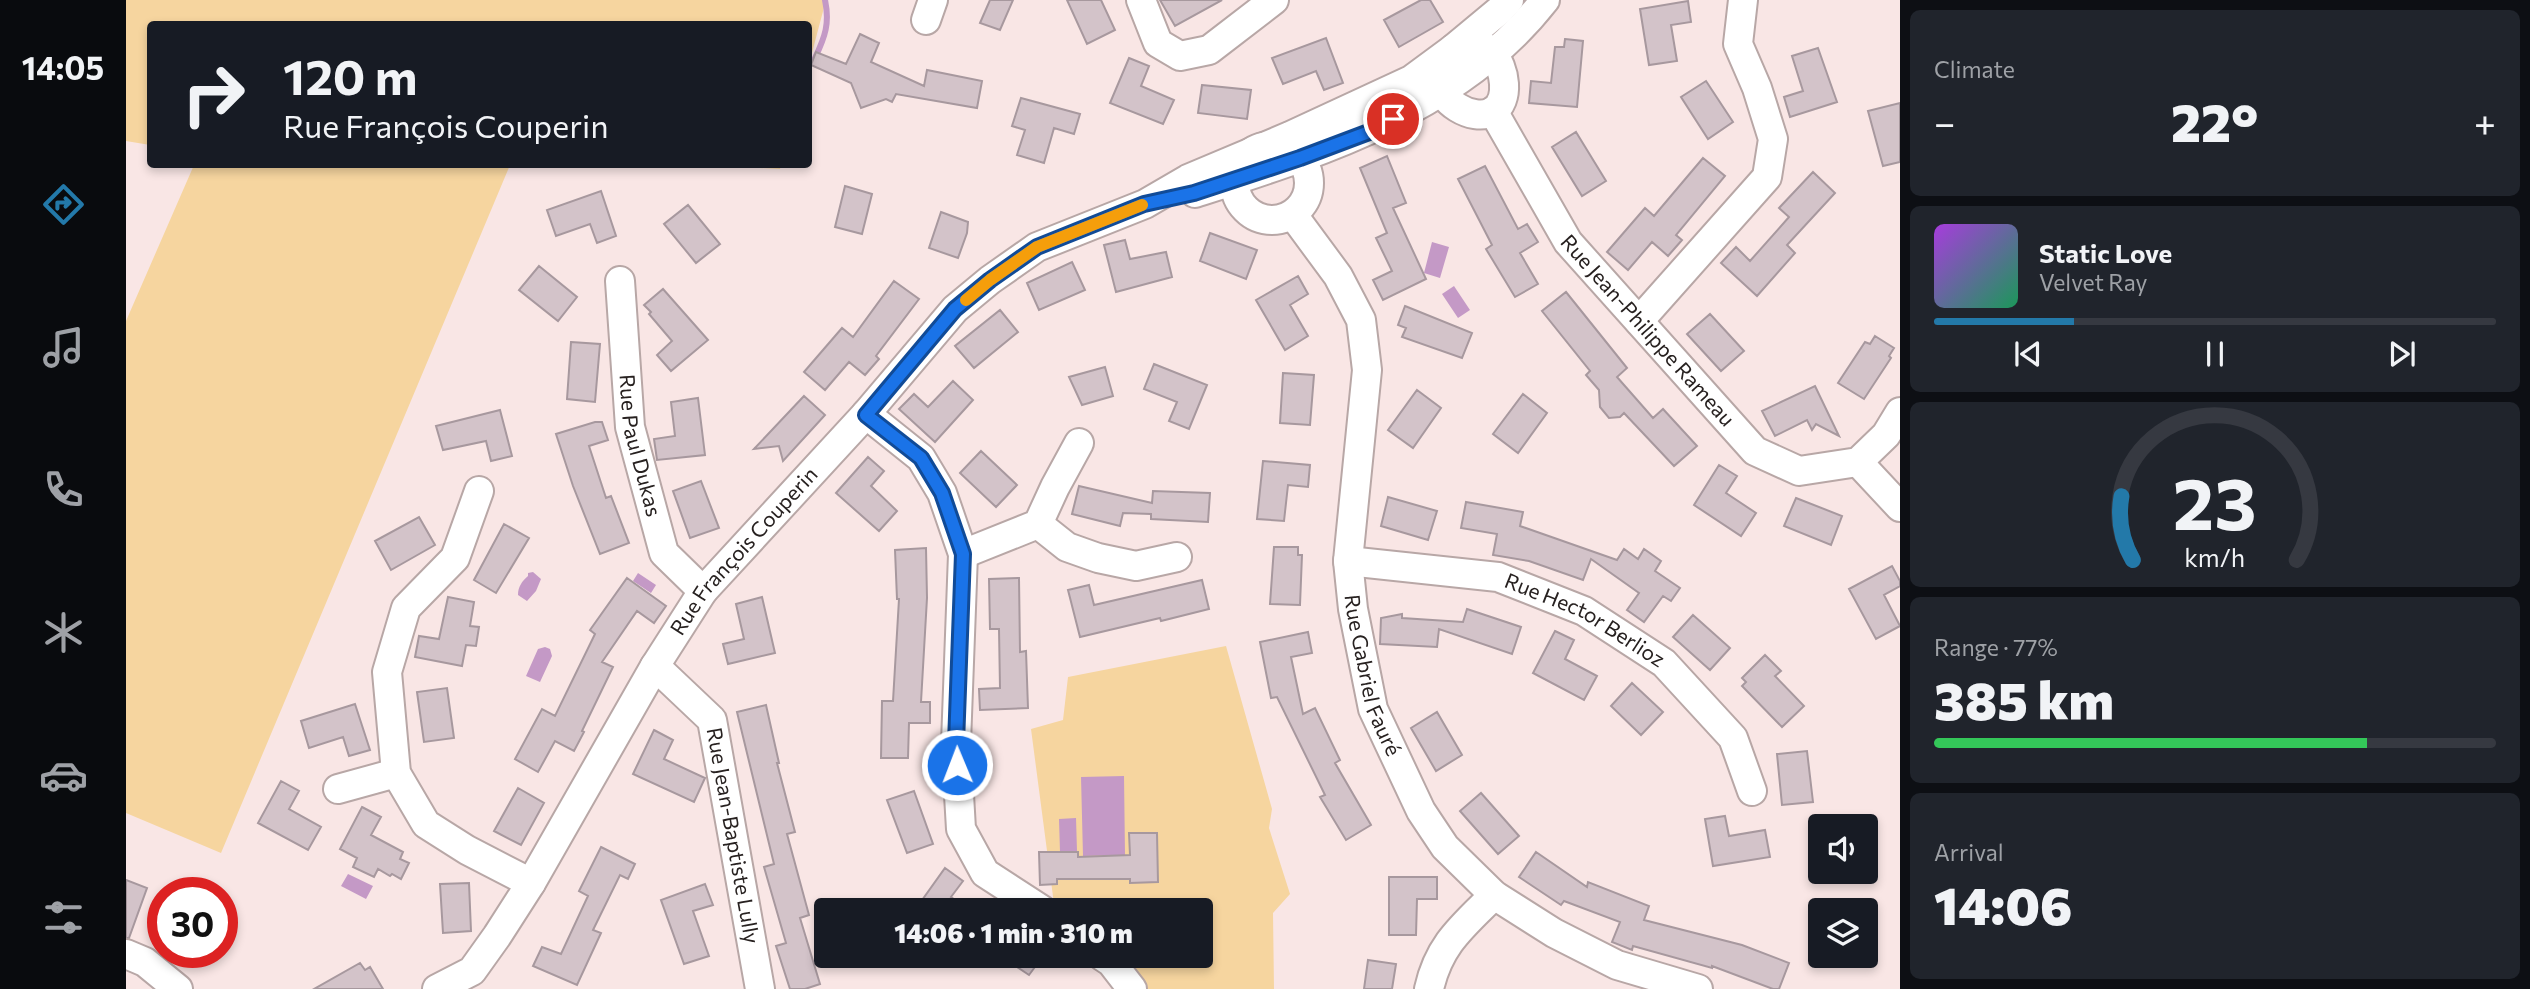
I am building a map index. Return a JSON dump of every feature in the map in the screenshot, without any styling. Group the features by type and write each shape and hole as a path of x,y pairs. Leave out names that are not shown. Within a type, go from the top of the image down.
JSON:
{"street":[{"path":"1141,0 1158,43 1180,56 1209,50 1274,0"},
{"path":"1144,204 1188,179 1411,80 1453,49 1509,0"},
{"path":"1144,204 1194,193 1369,132 1441,93 1493,54 1534,15 1545,0"},
{"path":"1639,321 1767,177 1773,139 1757,88 1738,44 1743,0"},
{"path":"1479,43 1493,54 1503,73 1503,98 1493,111 1480,114 1456,108 1441,93 1438,77 1453,49 1479,43"},
{"name":"Rue Jean-Philippe Rameau","path":"1493,111 1568,242 1755,451 1799,471 1858,461"},
{"path":"1267,146 1285,148 1300,158 1307,169 1310,186 1307,198 1293,215 1267,221 1250,214 1239,202 1234,180 1241,161 1267,146"},
{"name":"Rue François Couperin","path":"437,989 472,971 531,883 655,666 703,592 866,415 955,309 1037,247 1144,204"},
{"name":"Rue Gabriel Fauré","path":"1293,215 1338,276 1361,320 1367,370 1348,561 1353,609 1373,709 1421,811 1446,847 1494,895 1554,933 1616,965 1698,989"},
{"name":"Rue Paul Dukas","path":"620,281 630,427 664,553 703,592"},
{"path":"1900,412 1886,435 1858,461 1900,507"},
{"path":"866,415 921,458 942,493 963,554 956,743 961,830 985,873 1024,898"},
{"path":"963,554 1038,524 1079,443"},
{"path":"479,491 455,558 407,608 387,672 396,773 426,824 467,850 531,883"},
{"path":"1038,524 1067,547 1098,558 1136,566 1177,556"},
{"name":"Rue Hector Berlioz","path":"1348,561 1498,577 1584,611 1664,663 1733,738 1752,790"},
{"name":"Rue Jean-Baptiste Lully","path":"655,666 712,720 760,989"},
{"path":"338,789 396,773"},
{"path":"1429,989 1434,965 1454,934 1494,895"},
{"path":"126,954 145,961 178,989"},
{"path":"1116,968 1132,989"}],"shaded area":[{"path":"126,0 826,0 812,53 812,21 147,21 147,144 126,141"},
{"path":"193,168 509,168 221,853 126,813 126,321"},
{"path":"1432,242 1449,247 1440,278 1424,273"},
{"path":"1454,286 1470,310 1458,318 1442,294"},
{"path":"533,572 541,579 536,591 527,601 518,595 519,589 528,573"},
{"path":"638,573 656,585 651,593 633,581"},
{"path":"1226,646 1272,809 1269,828 1290,894 1273,913 1274,989 1143,989 1126,968 1213,968 1213,898 1053,898 1031,729 1063,720 1068,677"},
{"path":"538,649 550,649 552,656 540,682 526,676"},
{"path":"1124,776 1125,855 1083,856 1081,777"},
{"path":"1076,818 1077,851 1060,852 1059,819"},
{"path":"348,874 373,886 366,899 341,886"}],"building":[{"path":"990,0 1013,0 1000,30 980,23"},
{"path":"1067,0 1101,0 1115,30 1087,44"},
{"path":"1160,0 1222,0 1175,26"},
{"path":"1421,0 1430,0 1443,22 1399,47 1384,20"},
{"path":"1688,1 1691,22 1671,25 1677,61 1649,65 1640,9"},
{"path":"860,34 879,43 871,62 924,86 927,70 982,81 977,108 896,94 892,102 886,99 861,108 851,83 812,65 812,62 816,52 846,64"},
{"path":"1326,38 1343,83 1324,90 1316,71 1283,84 1272,58"},
{"path":"1565,39 1583,41 1577,107 1529,103 1531,81 1551,83 1555,47 1564,47"},
{"path":"1818,48 1837,102 1790,117 1784,97 1803,91 1792,56"},
{"path":"1129,58 1149,66 1141,86 1174,100 1163,124 1110,103"},
{"path":"1706,81 1733,122 1708,139 1681,97"},
{"path":"1202,85 1251,90 1247,119 1198,113"},
{"path":"1021,98 1080,114 1074,134 1054,128 1044,163 1017,155 1025,130 1012,126"},
{"path":"1900,103 1900,162 1883,166 1868,111"},
{"path":"1576,132 1606,181 1582,196 1552,147"},
{"path":"1387,156 1406,203 1393,208 1426,279 1383,300 1373,280 1392,271 1376,238 1387,233 1360,168"},
{"path":"1703,158 1725,176 1676,235 1682,240 1668,256 1652,242 1628,270 1607,252 1645,208 1654,216"},
{"path":"1485,166 1518,229 1527,224 1538,242 1520,253 1538,284 1515,297 1486,249 1492,245 1458,179"},
{"path":"1813,172 1835,193 1787,245 1795,253 1757,296 1721,263 1736,247 1750,261 1789,217 1779,208"},
{"path":"845,186 872,194 862,234 835,227"},
{"path":"601,191 616,236 597,243 590,224 556,236 547,210"},
{"path":"688,205 720,244 696,263 664,224"},
{"path":"941,212 968,222 958,258 929,248"},
{"path":"1210,233 1257,250 1246,279 1200,261"},
{"path":"1125,240 1130,259 1166,252 1172,277 1116,292 1104,245"},
{"path":"1072,262 1085,290 1039,310 1027,283"},
{"path":"539,266 577,297 558,321 519,290"},
{"path":"1298,276 1308,294 1290,305 1308,336 1285,350 1256,300"},
{"path":"894,281 919,299 876,356 879,359 865,375 849,362 825,390 804,372 842,328 853,337"},
{"path":"663,289 708,340 671,371 657,355 672,341 644,305"},
{"path":"1566,292 1627,368 1617,377 1653,418 1663,409 1697,446 1674,466 1624,413 1620,417 1609,418 1600,407 1599,390 1586,375 1590,371 1542,311"},
{"path":"1405,306 1472,333 1462,358 1402,337 1406,328 1398,325"},
{"path":"1000,310 1018,332 974,368 955,346"},
{"path":"1710,314 1744,351 1721,371 1687,334"},
{"path":"1875,336 1894,348 1889,356 1891,358 1864,399 1838,383 1865,342 1870,344"},
{"path":"571,342 600,344 595,402 567,399"},
{"path":"1154,364 1207,385 1189,429 1169,421 1177,402 1144,389"},
{"path":"1105,367 1113,396 1082,405 1069,377"},
{"path":"1283,373 1314,375 1310,425 1280,423"},
{"path":"953,381 973,400 935,442 899,409 914,394 928,407"},
{"path":"1815,386 1839,436 1816,424 1812,430 1807,420 1775,436 1762,411"},
{"path":"1417,390 1441,408 1413,448 1388,430"},
{"path":"1523,394 1547,413 1518,453 1493,434"},
{"path":"804,396 825,415 783,461 779,446 754,449"},
{"path":"698,398 705,455 657,460 654,439 675,436 671,402"},
{"path":"500,410 512,456 491,461 486,441 443,450 436,426"},
{"path":"602,422 608,440 589,446 606,498 611,496 629,543 600,554 556,434"},
{"path":"981,451 1017,485 996,507 960,473"},
{"path":"868,457 884,471 871,486 897,511 879,531 836,493"},
{"path":"1263,461 1310,465 1308,487 1288,485 1284,521 1257,519"},
{"path":"1719,465 1737,476 1726,493 1756,513 1741,536 1694,505"},
{"path":"701,481 719,528 690,538 673,491"},
{"path":"1079,486 1152,503 1153,491 1210,493 1208,522 1151,519 1151,514 1123,513 1120,526 1072,514"},
{"path":"1388,497 1437,511 1428,540 1381,526"},
{"path":"1796,498 1842,516 1831,545 1784,526"},
{"path":"1466,502 1523,512 1520,526 1617,560 1624,549 1638,559 1644,549 1661,561 1655,571 1680,588 1671,601 1663,596 1644,622 1627,610 1639,593 1591,559 1583,580 1529,561 1493,555 1497,534 1461,528"},
{"path":"419,517 435,545 391,570 375,541"},
{"path":"504,524 529,538 496,593 474,580"},
{"path":"1274,547 1298,547 1298,555 1302,555 1300,605 1270,604"},
{"path":"926,548 927,598 921,702 930,702 930,723 909,723 908,758 881,758 882,701 893,701 899,599 895,550"},
{"path":"1892,566 1900,586 1884,595 1900,626 1876,639 1849,589"},
{"path":"627,578 666,606 654,623 637,611 602,662 613,667 574,751 555,741 538,772 515,759 542,709 555,716 595,634 590,630"},
{"path":"1019,578 1020,652 1026,651 1028,708 980,710 979,689 1000,688 999,629 990,629 989,579"},
{"path":"1202,580 1209,609 1080,637 1068,590 1089,585 1094,605"},
{"path":"448,597 474,602 470,626 479,627 476,646 466,645 462,666 415,657 419,636 439,639"},
{"path":"762,597 775,653 728,664 723,644 744,639 736,604"},
{"path":"1467,609 1521,627 1512,654 1439,629 1437,647 1380,644 1381,618 1402,614 1402,618 1463,622"},
{"path":"1693,615 1730,648 1710,670 1673,637"},
{"path":"1555,631 1574,640 1565,659 1597,676 1584,700 1533,673"},
{"path":"1308,632 1312,653 1291,657 1303,714 1315,708 1340,760 1335,763 1371,825 1346,840 1320,797 1325,795 1277,697 1271,698 1260,642"},
{"path":"1765,655 1781,671 1775,676 1804,706 1782,727 1742,686 1746,682 1742,678"},
{"path":"1632,683 1663,712 1641,735 1611,706"},
{"path":"447,688 454,738 424,742 417,692"},
{"path":"355,704 370,750 349,756 343,737 309,748 301,721"},
{"path":"766,705 777,763 795,832 787,834 809,915 800,918 820,984 805,989 790,989 776,946 786,943 764,867 774,864 737,712"},
{"path":"1437,712 1462,755 1436,771 1411,728"},
{"path":"654,730 673,740 664,759 705,778 694,802 633,774"},
{"path":"1807,751 1813,802 1782,805 1777,754"},
{"path":"281,781 299,791 289,809 321,827 308,850 258,823"},
{"path":"518,788 544,803 521,845 494,831"},
{"path":"914,791 933,844 907,853 887,800"},
{"path":"1481,793 1519,836 1498,854 1460,811"},
{"path":"362,807 381,817 371,835 403,852 400,859 409,863 401,879 378,869 374,877 353,867 357,858 340,849"},
{"path":"1725,816 1729,836 1765,830 1770,857 1713,866 1705,819"},
{"path":"1129,833 1157,833 1158,882 1130,883 1130,879 1057,879 1057,884 1040,885 1039,852 1078,852 1078,857 1130,855"},
{"path":"601,847 635,864 628,879 620,875 593,930 601,933 577,985 533,966 542,947 561,954 588,896 579,891"},
{"path":"1536,852 1587,887 1588,882 1649,906 1644,920 1742,945 1789,963 1779,989 1712,966 1633,946 1632,950 1612,942 1620,922 1564,901 1561,905 1519,877"},
{"path":"945,868 963,881 952,898 924,898"},
{"path":"1389,877 1437,877 1437,899 1417,899 1416,935 1389,935"},
{"path":"126,880 147,888 129,938 126,938"},
{"path":"469,883 471,931 443,933 440,884"},
{"path":"705,884 713,905 693,911 709,956 684,964 661,900"},
{"path":"1368,960 1396,964 1392,989 1364,989"},
{"path":"360,963 365,970 370,967 383,989 314,989"},
{"path":"1019,968 1034,968 1029,975"}],"waterway":[{"path":"815,58 826,30 825,0"}],"slow traffic":[{"path":"966,300 1037,247 1142,205"}],"route":[{"path":"957,765 963,554 956,527 942,493 921,458 866,415 955,309 1037,247 1144,204 1194,193 1300,158 1369,132 1393,119"}]}
